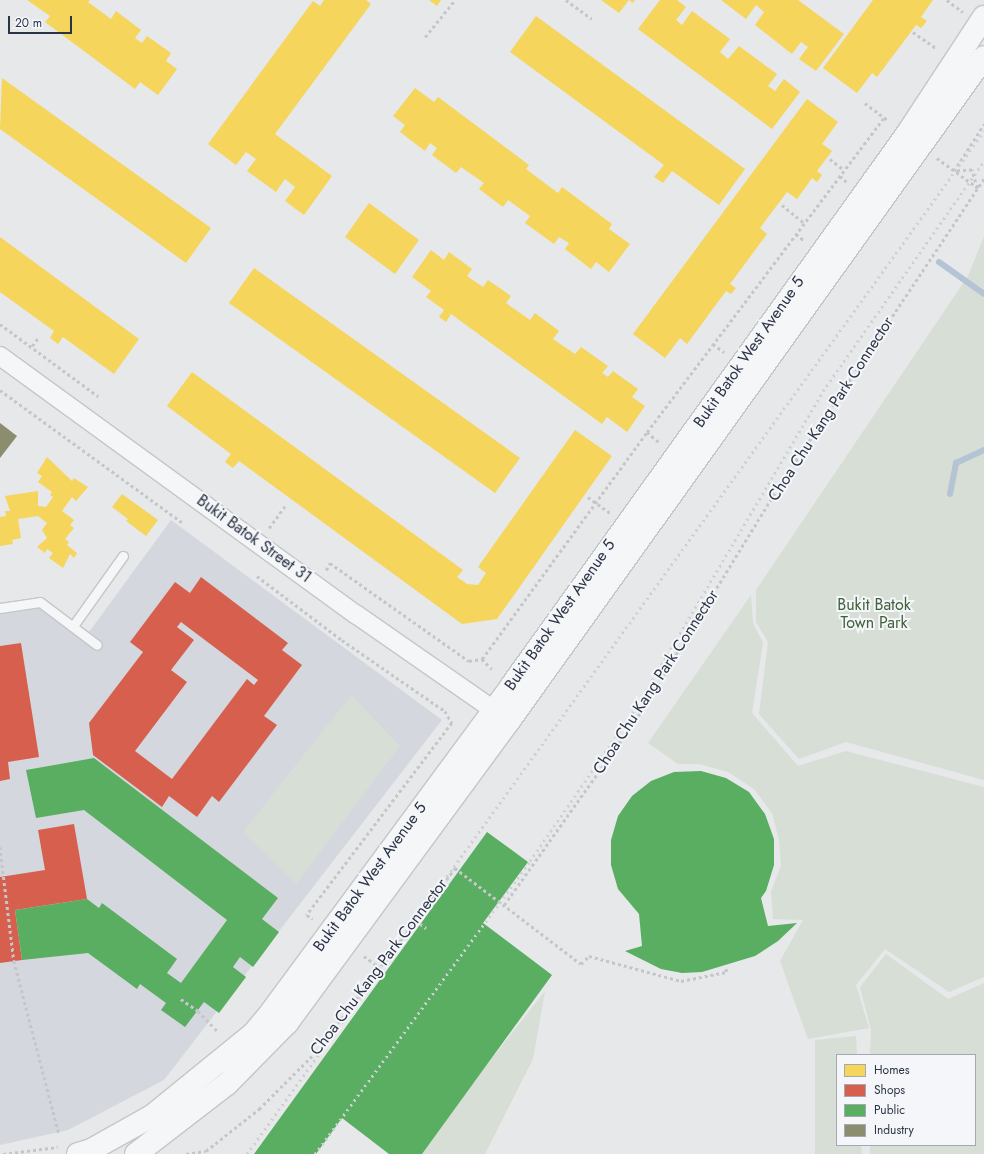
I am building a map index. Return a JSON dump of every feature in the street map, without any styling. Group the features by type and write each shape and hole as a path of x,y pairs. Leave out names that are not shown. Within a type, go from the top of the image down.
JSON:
{"street":[{"name":"Bukit Batok West Avenue 5","path":"136,1154 227,1084 287,1022 906,134 984,17"},
{"name":"Bukit Batok West Avenue 5","path":"87,1153 152,1116 253,1034 500,715 984,57"},
{"name":"Bukit Batok Street 31","path":"0,356 357,615 500,715"}],"lane":[{"path":"73,626 123,556"},
{"path":"0,608 40,602 98,645"}],"path":[{"path":"425,37 455,0"},
{"path":"566,0 592,19"},
{"path":"947,0 958,8"},
{"path":"913,32 936,49"},
{"path":"482,659 596,502 884,118 865,103"},
{"path":"954,171 984,124"},
{"path":"830,159 844,170"},
{"path":"954,171 972,170 978,188"},
{"path":"954,171 978,188"},
{"name":"Choa Chu Kang Park Connector","path":"186,1154 206,1150 259,1109 316,1052 455,868 504,905 635,721 779,486 984,179"},
{"path":"782,205 804,223"},
{"path":"0,324 32,346 98,396"},
{"path":"32,346 38,338"},
{"path":"0,390 182,522"},
{"path":"588,497 596,502"},
{"path":"273,522 285,506"},
{"path":"330,563 469,660 482,659 492,669"},
{"path":"258,576 342,640 445,711 452,723 308,915"},
{"path":"0,847 14,961 59,1134"},
{"path":"504,905 581,964 589,956 681,981 726,972 726,967"},
{"path":"415,920 426,928"},
{"path":"180,999 220,1032"}],"shaded area":[{"path":"171,520 442,720 164,1080 68,1130 0,1145 0,606 43,599 89,632"}],"green space":[{"name":"Bukit Batok Town Park","path":"984,236 984,780 846,742 799,759 759,714 768,642 756,622 756,590 968,276"},
{"path":"751,595 753,623 763,643 752,713 798,766 846,751 984,787 984,977 949,992 885,949 856,985 869,1028 808,1039 780,961 803,920 773,919 771,892 781,865 779,840 772,813 754,789 728,772 699,764 678,764 648,743"},
{"path":"351,695 400,746 296,884 243,832"},
{"path":"886,954 948,999 984,983 984,1154 870,1154 870,1146 976,1146 976,1054 870,1054 871,1030 860,987"},
{"path":"545,991 533,1059 485,1154 417,1154"},
{"path":"856,1036 857,1054 836,1054 836,1146 861,1146 862,1154 815,1154 815,1040"}],"building: Homes":[{"path":"27,0 90,0 88,2 111,19 116,11 141,30 135,38 142,43 147,36 171,53 166,61 177,69 158,95 140,82 135,89 45,22 50,16"},
{"path":"324,0 366,0 371,4 275,134 332,176 304,215 285,201 295,187 285,179 276,192 247,171 256,159 246,152 236,165 208,144 313,1 320,6"},
{"path":"429,0 441,0 437,6"},
{"path":"601,0 629,0 619,13"},
{"path":"660,0 677,0 686,7 676,20 682,25 692,11 730,39 720,52 728,59 739,46 777,74 768,86 775,91 784,79 800,92 772,129 638,29"},
{"path":"721,0 798,0 844,34 816,71 799,59 808,47 801,42 792,54 755,25 764,12 756,5 746,19"},
{"path":"873,0 933,0 921,17 927,21 921,28 916,25 877,77 872,73 857,93 823,68"},
{"path":"536,16 745,169 719,205 672,171 663,183 654,177 664,165 510,52"},
{"path":"2,78 211,228 186,263 0,129"},
{"path":"415,88 434,102 438,97 529,165 526,169 558,193 562,187 612,224 609,229 630,244 609,272 596,262 591,269 565,249 569,243 559,237 554,244 525,223 530,216 508,200 503,207 479,189 484,183 461,167 456,173 432,155 437,148 430,143 425,151 400,132 405,125 393,116"},
{"path":"807,99 838,122 822,144 832,151 817,171 822,175 817,182 812,178 797,199 787,192 760,228 767,234 730,284 736,288 731,294 726,291 687,344 680,338 665,358 633,334"},
{"path":"369,203 419,240 395,274 345,237"},
{"path":"0,237 139,339 114,374 63,337 58,344 50,338 54,331 0,292"},
{"path":"431,250 444,260 449,252 472,269 467,276 483,287 488,280 511,296 506,303 530,320 535,313 559,331 553,339 575,354 581,347 608,366 602,373 608,377 613,371 638,389 632,397 645,406 627,432 607,417 602,424 451,314 446,322 439,317 444,310 426,297 431,291 412,277"},
{"path":"254,268 520,458 495,493 229,303"},
{"path":"192,372 463,570 457,577 467,584 478,585 486,573 478,567 575,430 612,456 497,619 462,624 239,461 233,468 225,462 231,454 167,406"},
{"path":"47,457 72,481 74,478 88,487 76,501 72,497 62,511 74,520 70,525 74,528 65,539 69,542 67,545 77,553 74,558 70,554 63,568 49,558 53,553 47,549 45,553 37,547 47,538 42,530 47,523 38,516 18,519 21,538 12,540 13,544 0,546 0,517 6,516 5,511 10,511 5,496 38,491 38,506 46,507 53,497 50,495 52,492 38,482 42,476 37,473"},
{"path":"122,494 158,520 146,536 126,521 128,519 112,507"}],"building: Shops":[{"path":"201,577 288,643 282,650 302,665 264,716 277,725 219,802 212,796 197,817 169,796 162,807 93,755 89,723 143,652 130,642 175,582 190,593","holes":["181,622 258,680 254,685 247,679 172,779 135,751 187,682 171,670 194,640 177,627"]},
{"path":"21,643 39,757 8,762 10,779 0,781 0,646"},
{"path":"74,824 87,899 15,910 22,960 0,963 0,877 45,870 38,830"},
{"path":"443,901 511,953 499,968 431,917"},
{"path":"522,964 539,976 478,1060 462,1048"},
{"path":"442,1073 458,1085 409,1154 403,1154 390,1145"}],"building: Public":[{"path":"94,758 278,898 262,919 279,932 253,967 240,957 233,967 246,977 219,1013 204,1002 185,1027 161,1010 166,1003 140,984 137,989 88,953 22,960 15,910 87,899 99,908 102,903 177,959 167,973 181,983 227,920 84,810 36,818 26,770"},
{"path":"701,771 726,778 749,792 765,814 774,839 774,865 766,891 761,898 768,926 797,923 778,941 755,956 702,972 682,973 661,969 625,951 642,946 639,914 618,889 611,865 611,840 618,816 632,796 651,781 674,772"},
{"path":"487,832 528,862 483,923 552,975 422,1154 389,1154 342,1118 316,1154 254,1154"}],"building: Industry":[{"path":"0,423 17,436 0,458"}],"waterway":[{"path":"939,262 984,294"},
{"path":"950,494 956,463 984,450"}],"railway":[{"path":"247,1154 984,131"},
{"path":"315,1154 530,861 637,706 823,391 984,161"}]}
